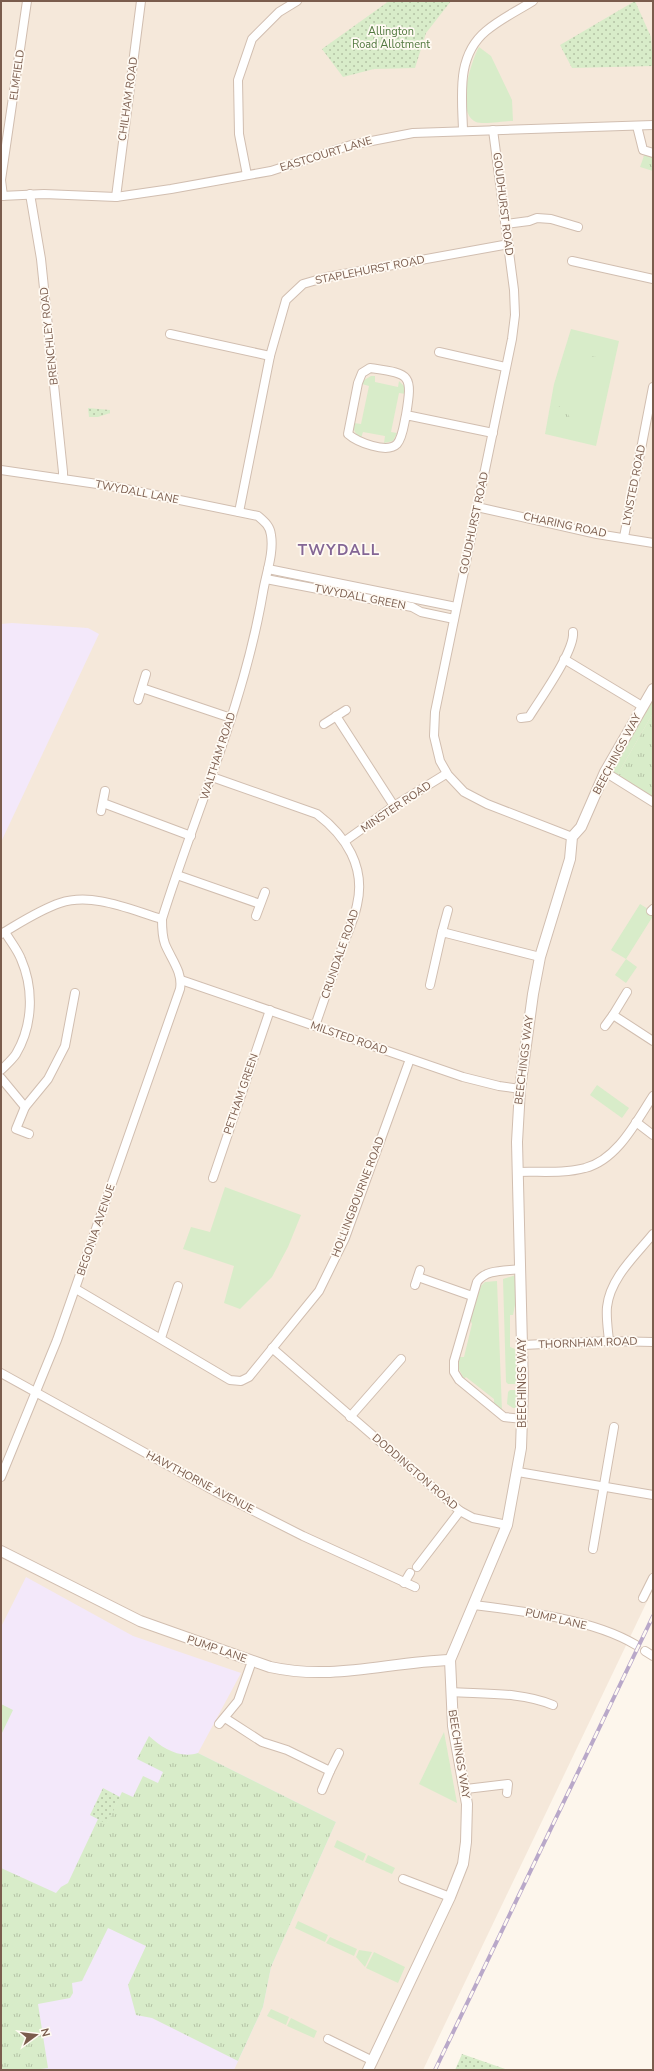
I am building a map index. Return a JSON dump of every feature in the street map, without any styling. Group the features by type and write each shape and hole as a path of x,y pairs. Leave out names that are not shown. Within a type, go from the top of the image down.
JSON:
{"street":[{"name":"ELMFIELD","path":"2,196 1,180 27,1"},
{"name":"CHILHAM ROAD","path":"116,197 141,1"},
{"path":"247,175 238,134 238,80 252,39 279,12 297,1"},
{"path":"463,130 461,85 463,69 472,46 485,32 533,1"},
{"name":"EASTCOURT LANE","path":"2,196 30,194 116,197 171,189 278,169 325,153 375,139 409,133 463,130 653,125"},
{"path":"637,126 643,150 653,153"},
{"name":"GOUDHURST ROAD","path":"493,130 509,244 515,315 512,339 456,608 434,726 437,753 446,774 464,792 473,798 572,837"},
{"name":"BRENCHLEY ROAD","path":"30,194 41,260 63,472 62,479"},
{"path":"506,224 537,218 551,219 578,226"},
{"name":"STAPLEHURST ROAD","path":"239,512 250,464 270,356 286,300 303,284 327,277 509,244"},
{"path":"572,261 653,279"},
{"path":"170,334 270,356"},
{"path":"439,352 505,367"},
{"path":"370,368 402,374 407,378 410,384 406,415 400,440 396,445 387,448 361,442 348,434 358,383 362,373 370,368"},
{"name":"LYNSTED ROAD","path":"624,537 653,387"},
{"path":"406,415 493,433"},
{"name":"TWYDALL LANE","path":"1,470 111,486 239,512 258,516 269,526"},
{"name":"CHARING ROAD","path":"477,507 597,534 624,537 653,543"},
{"name":"WALTHAM ROAD","path":"180,980 162,932 162,919 212,777 257,630 268,569 272,536 269,526"},
{"name":"TWYDALL GREEN","path":"268,569 456,608"},
{"name":"TWYDALL GREEN","path":"266,579 412,607 421,612 454,619"},
{"path":"521,718 529,717 564,659 574,639 573,632"},
{"path":"564,659 642,706"},
{"path":"138,700 146,674"},
{"path":"142,688 231,718"},
{"name":"BEECHINGS WAY","path":"370,2066 450,1897 463,1864 468,1819 466,1789 453,1726 450,1660 507,1525 518,1472 524,1419 517,1172 520,1089 533,994 540,957 570,859 572,837 581,827 605,772 653,689"},
{"path":"324,724 346,710"},
{"path":"336,716 394,806"},
{"path":"605,772 653,802"},
{"name":"MINSTER ROAD","path":"345,841 394,806 446,774"},
{"name":"CRUNDALE ROAD","path":"212,777 317,814 331,825 345,841 354,859 359,882 357,905 315,1026"},
{"path":"101,811 105,792"},
{"path":"103,802 191,836"},
{"path":"177,875 260,904"},
{"path":"256,916 265,892"},
{"path":"1,1070 15,1055 26,1032 30,1010 29,988 26,974 20,957 3,933 44,909 62,902 77,900 106,902 162,919"},
{"path":"430,985 448,910"},
{"path":"442,932 540,957"},
{"name":"MILSTED ROAD","path":"180,980 480,1082 520,1089"},
{"name":"BEGONIA AVENUE","path":"1,1477 57,1340 76,1289 177,996 180,980"},
{"path":"605,1026 627,992"},
{"path":"29,1134 16,1129 25,1108 48,1079 65,1046 75,993"},
{"name":"PETHAM GREEN","path":"213,1178 270,1010"},
{"path":"613,1014 653,1041"},
{"name":"HOLLINGBOURNE ROAD","path":"76,1289 230,1380 241,1381 249,1377 319,1291 323,1284 345,1238 410,1059"},
{"path":"1,1078 25,1108"},
{"path":"517,1172 571,1170 585,1168 601,1162 612,1153 636,1122 653,1096"},
{"path":"636,1122 653,1135"},
{"path":"609,1341 608,1307 611,1293 621,1273 653,1234"},
{"path":"520,1269 489,1273 481,1276 472,1296 454,1361 454,1372 459,1380 504,1417 524,1419"},
{"path":"418,1277 472,1296"},
{"path":"161,1338 178,1286"},
{"name":"THORNHAM ROAD","path":"523,1345 609,1341 653,1342"},
{"name":"DODDINGTON ROAD","path":"272,1348 460,1511 480,1520 507,1525"},
{"path":"350,1417 401,1359"},
{"name":"HAWTHORNE AVENUE","path":"1,1373 216,1492 303,1536 415,1587"},
{"path":"593,1549 614,1427"},
{"path":"518,1472 653,1494"},
{"path":"417,1567 460,1511"},
{"name":"PUMP LANE","path":"1,1551 140,1621 252,1661 285,1670 311,1673 358,1670 450,1660"},
{"path":"404,1582 410,1573"},
{"path":"643,1598 653,1578"},
{"name":"PUMP LANE","path":"473,1605 552,1616 617,1635 636,1645"},
{"path":"645,1651 653,1656"},
{"path":"252,1661 238,1701 222,1721 262,1742 286,1750 330,1771"},
{"path":"452,1692 517,1696 539,1699 553,1706"},
{"path":"322,1790 339,1753"},
{"path":"466,1789 508,1784 508,1793"},
{"path":"403,1879 450,1897"},
{"path":"328,2038 370,2066"}],"shaded area":[{"path":"1,1 653,1 653,1589 423,2070 1,2070"},
{"path":"12,623 88,628 99,634 1,842 1,624"},
{"path":"26,1577 133,1636 241,1673 198,1753 336,1822 271,1967 263,2007 234,2070 1,2070 1,1627"}],"green space":[{"name":"Allington Road Allotment","path":"389,1 451,1 426,33 415,68 374,69 343,77 322,49"},
{"path":"635,1 651,37 653,66 572,68 560,45"},
{"path":"479,47 491,56 512,100 513,121 479,123 470,117 466,108 467,86 472,63"},
{"path":"645,153 653,156 653,171 640,167"},
{"path":"571,329 619,341 596,446 545,434 554,384"},
{"path":"592,356 600,358 599,361 601,367 597,373 590,372"},
{"path":"371,376 375,376 375,382 398,387 399,381 406,388 406,394 399,393 391,432 397,433 393,441 384,443 385,436 363,432 361,438 354,430 354,423 361,424 369,386 362,384 364,380"},
{"path":"568,405 569,410 567,412 571,420 565,423 558,407"},
{"path":"88,408 110,410 110,413 98,417 89,417"},
{"path":"653,689 653,713 615,779 605,772"},
{"path":"653,713 653,802 615,779"},
{"path":"640,904 653,912 653,916 626,959 611,950"},
{"path":"626,959 637,967 626,983 615,975"},
{"path":"597,1085 629,1108 622,1118 590,1095"},
{"path":"225,1187 301,1215 288,1247 272,1277 240,1309 224,1303 234,1266 183,1249 191,1227 210,1232"},
{"path":"516,1275 516,1300 513,1315 510,1315 510,1347 515,1349 518,1384 508,1384 506,1382 503,1279"},
{"path":"497,1281 502,1411 494,1405 494,1399 466,1377 464,1379 458,1367 460,1357 464,1357 472,1324 470,1319 481,1286 485,1282"},
{"path":"510,1390 519,1390 517,1408 513,1408 507,1404 508,1392"},
{"path":"1,1704 13,1710 1,1735"},
{"path":"444,1732 457,1803 419,1784"},
{"path":"149,1736 160,1745 172,1751 185,1755 198,1753 336,1822 271,1967 263,2007 238,2061 152,2018 136,2015 128,1985 146,1946 108,1928 82,1981 72,1983 73,1993 70,1998 38,2004 48,2068 33,2070 1,2070 1,1868 56,1893 61,1887 68,1883 98,1819 107,1823 122,1792 133,1797 143,1776 158,1783 163,1772 137,1759"},
{"path":"103,1788 120,1797 107,1824 90,1815"},
{"path":"337,1840 366,1854 363,1861 334,1847"},
{"path":"368,1855 395,1868 392,1874 365,1862"},
{"path":"298,1921 328,1935 325,1942 295,1928"},
{"path":"330,1937 357,1949 354,1956 326,1943"},
{"path":"359,1950 372,1952 365,1967 356,1957"},
{"path":"374,1952 405,1967 398,1983 366,1968"},
{"path":"271,2009 289,2017 286,2025 267,2016"},
{"path":"291,2018 317,2031 314,2038 287,2026"},
{"path":"462,2054 508,2070 455,2070"}],"railway":[{"path":"435,2070 653,1616"}],"district":[{"name":"TWYDALL","path":"339,550"}]}
